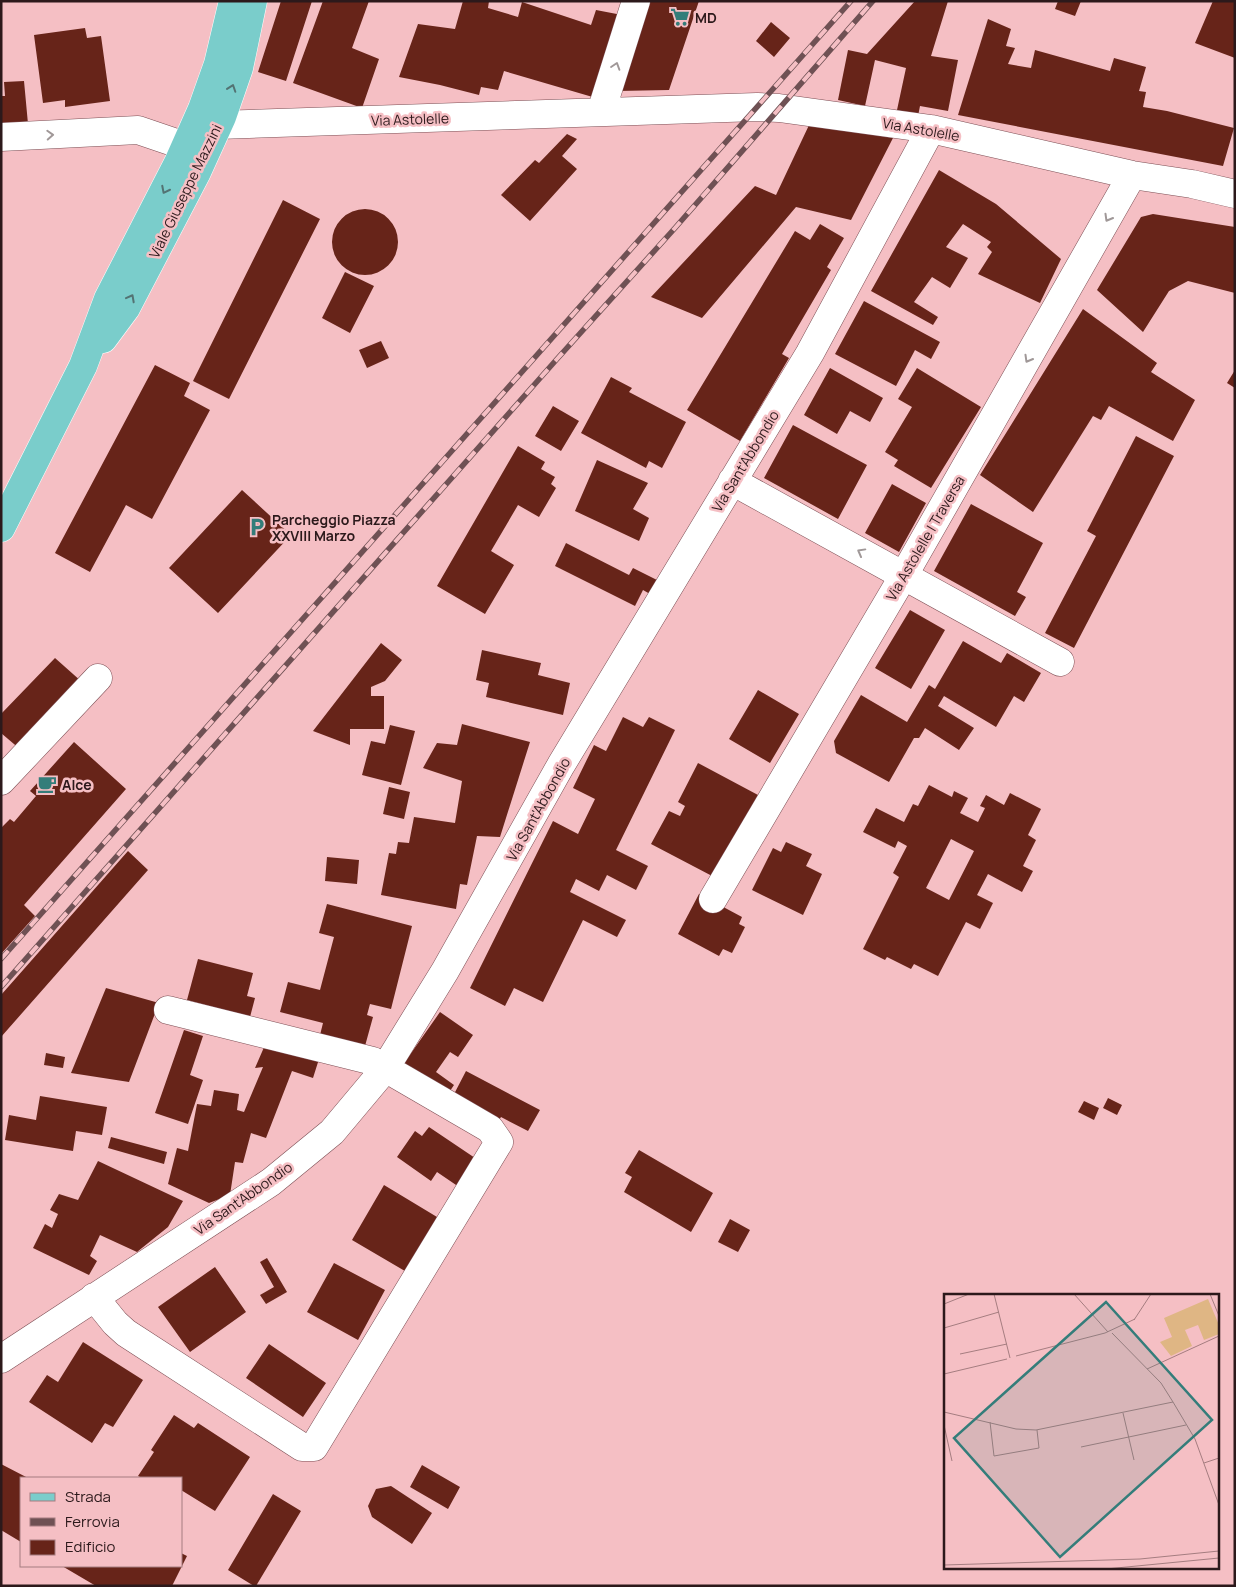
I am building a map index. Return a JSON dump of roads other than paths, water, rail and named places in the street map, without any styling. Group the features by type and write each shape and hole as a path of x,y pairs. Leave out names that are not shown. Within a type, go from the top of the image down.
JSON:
{"main road":[{"name":"Viale Giuseppe Mazzini","path":"1,528 83,366 108,299 186,146 218,64 230,19 232,1"},
{"name":"Viale Giuseppe Mazzini","path":"83,366 126,308 197,172 218,125 239,68 254,1"}],"street":[{"path":"601,112 636,1"},
{"name":"Via Astolelle","path":"218,125 757,107 779,108 931,129 1132,175 1192,184 1235,194"},
{"name":"Via Sant'Abbondio","path":"1,1359 271,1182 332,1132 386,1067 445,972 561,765 810,353 931,129"},
{"path":"1,137 138,130 186,146"},
{"name":"Via Astolelle I Traversa","path":"713,899 904,575 1132,175"},
{"path":"732,481 1060,662"},
{"path":"1,781 98,678"},
{"path":"94,1297 115,1323 126,1333 302,1447 314,1447 499,1142 490,1129 373,1061 168,1010"}],"railway":[{"path":"1,959 851,1"},
{"path":"1,987 675,228 873,1"}],"place":[{"name":"MD","path":"680,17"},
{"name":"Parcheggio Piazza XXVIII Marzo","path":"257,527"},
{"name":"Alce","path":"47,784"}]}
